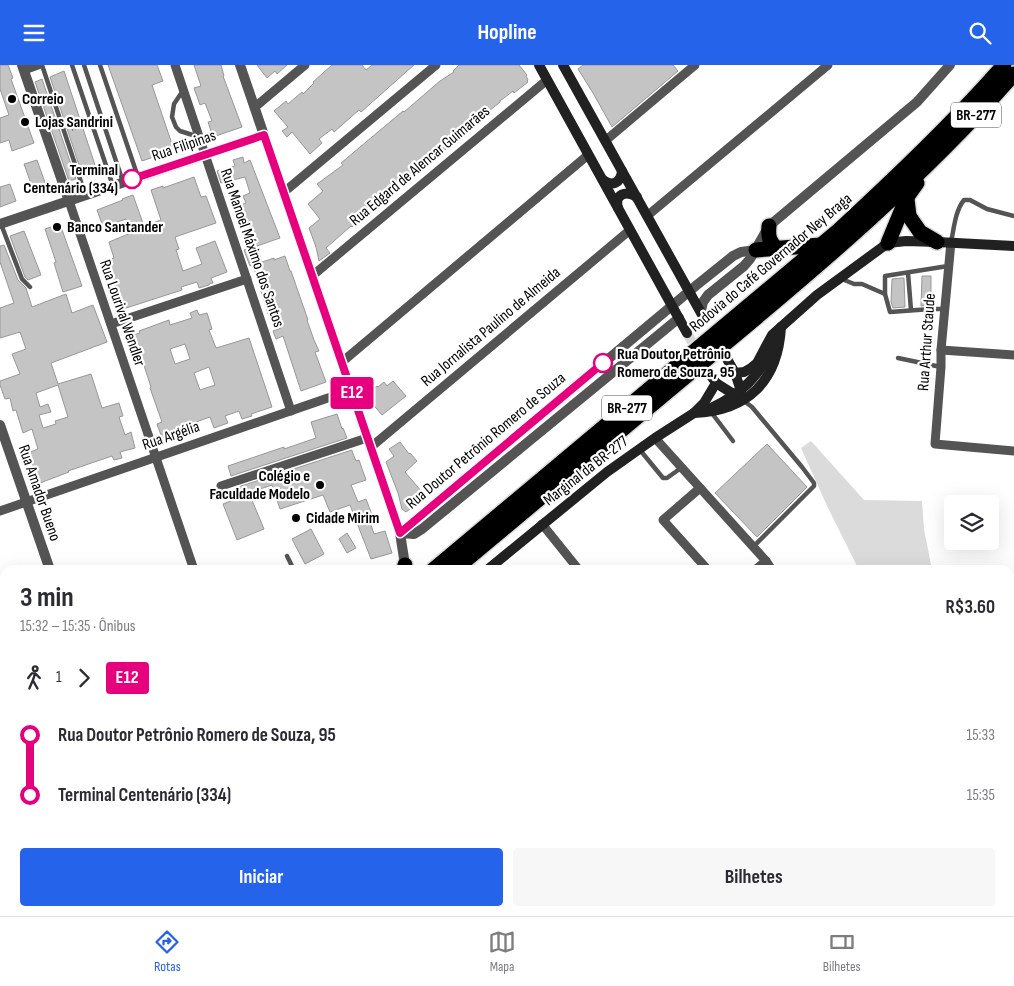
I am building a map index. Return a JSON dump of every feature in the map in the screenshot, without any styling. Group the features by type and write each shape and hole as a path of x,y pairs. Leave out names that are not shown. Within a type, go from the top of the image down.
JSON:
{"highway":[{"name":"Rodovia do Café Governador Ney Braga","path":"439,565 871,201 964,109 1004,65"},
{"name":"Rodovia do Café Governador Ney Braga","path":"460,565 820,264 937,155 1014,74"},
{"path":"888,243 907,197 937,155"},
{"path":"907,197 909,216 920,231 944,242"},
{"path":"769,226 769,240 776,248"},
{"path":"756,250 821,245"}],"main road":[{"path":"539,65 687,333"},
{"path":"564,65 703,315"},
{"path":"603,180 607,184 618,182 622,177 622,171"},
{"path":"619,210 617,204 619,197 624,193 631,193 636,197"},
{"path":"734,373 744,372 757,363 772,335 817,295 888,243 906,241 1014,246"},
{"name":"BR-277","path":"694,413 740,395 768,359 781,327"},
{"path":"727,359 734,373 740,395"},
{"path":"710,373 716,383 740,395"},
{"path":"716,383 721,385 727,384 733,378 734,373"},
{"name":"BR-277","path":"694,413 704,403 716,383"},
{"name":"Marginal da BR-277","path":"493,565 607,472 639,449 694,413 728,408 740,395"}],"street":[{"path":"23,67 38,65"},
{"name":"Rua Manoel Máximo dos Santos","path":"175,65 291,411"},
{"path":"240,65 400,533 403,565"},
{"path":"255,107 305,65"},
{"path":"284,192 436,65"},
{"path":"605,141 695,65"},
{"path":"647,216 828,65"},
{"path":"703,315 703,302 708,295 744,266 756,250 769,226 917,102 950,65"},
{"name":"Rua Lourival Wendler","path":"23,67 192,565"},
{"name":"Rua Edgard de Alencar Guimarães","path":"312,276 547,80"},
{"name":"Rua Filipinas","path":"1,224 264,135"},
{"path":"342,362 588,155"},
{"name":"Rua Jornalista Paulino de Almeida","path":"369,442 630,230"},
{"name":"Rua Arthur Staude","path":"944,242 948,265 935,443 1014,451"},
{"name":"Rua Doutor Petrônio Romero de Souza","path":"400,533 733,256 741,252 756,250"},
{"path":"110,324 247,279"},
{"name":"Rua Doutor Petrônio Romero de Souza","path":"400,533 414,534 422,529 679,318"},
{"path":"941,350 1014,355"},
{"name":"Rua Argélia","path":"0,511 351,390"},
{"name":"Rua Amador Bueno","path":"0,425 48,565"},
{"path":"655,438 769,565"},
{"path":"221,486 369,442"},
{"path":"700,488 663,520 704,565"},
{"path":"542,524 575,565"},
{"path":"761,565 766,561"}],"lane":[{"path":"42,65 86,195"},
{"path":"72,65 113,186"},
{"path":"84,65 124,183"},
{"path":"100,65 138,178"},
{"path":"183,91 174,104 172,117 180,131 199,137"},
{"path":"944,242 964,201 970,200 987,209 1014,215"},
{"path":"1,224 22,279 30,287"},
{"path":"944,309 890,312 885,276 948,265"},
{"path":"908,273 911,310"},
{"path":"840,278 862,284 886,294"},
{"path":"898,358 941,367"},
{"path":"740,395 814,483 814,487 753,547"},
{"path":"711,412 733,441"},
{"path":"639,449 663,478 667,478 682,468"},
{"path":"286,556 291,565"}],"shaded area":[{"path":"811,441 864,500 922,501 924,529 931,565 856,565 801,448"}],"building":[{"path":"0,65 8,65 13,78 11,79 34,143 12,151 9,140 0,143 0,118 9,115 0,89"},
{"path":"108,65 157,65 163,81 152,85 174,150 142,161"},
{"path":"194,65 221,65 223,76 242,127 213,137 208,122 212,121 205,103 200,105 194,88 201,86"},
{"path":"257,65 287,65 277,74 275,71 267,78"},
{"path":"332,65 362,65 366,70 372,65 414,65 361,112 359,110 334,132 332,129 319,139 322,143 310,154 292,132 287,137 282,131 288,127 274,111 286,101 288,104 302,92 303,94"},
{"path":"459,65 519,65 527,75 528,82 500,101 449,144 439,156 375,205 376,207 326,248 330,253 319,261 309,228 320,219 308,204 323,191 317,184 343,165 341,163 403,111 454,72"},
{"path":"583,65 673,65 678,71 612,127 578,69"},
{"path":"64,71 98,174 87,177 87,175 83,177 50,77"},
{"path":"42,79 76,179 69,181 35,82"},
{"path":"243,157 244,163 250,160 280,238 257,246 262,262 285,256 319,351 315,352 326,382 301,391 283,336 276,339 273,331 281,328 276,312 268,314 253,265 250,266 244,250 254,246 249,232 242,234 235,207 246,203 243,196 250,193 245,177 221,183 217,171 235,166 233,160"},
{"path":"37,160 48,191 35,195 24,164"},
{"path":"194,177 201,197 206,196 216,223 175,237 179,249 176,250 183,271 202,264 196,248 215,241 227,272 211,278 213,283 209,285 199,288 197,282 181,287 182,290 123,309 106,261 114,258 109,242 131,233 126,219 103,227 97,210 133,195 144,226 161,220 151,190 163,186 163,188"},
{"path":"10,184 16,201 0,207 0,187"},
{"path":"60,224 82,286 63,292 54,263 56,262 45,229"},
{"path":"24,231 41,275 28,280 25,277 10,236"},
{"path":"4,245 18,280 26,288 32,307 66,294 72,313 93,305 107,342 51,363 58,384 91,374 102,408 119,403 123,416 119,417 125,435 131,432 135,448 120,452 122,458 114,460 112,456 40,483 28,453 38,449 32,429 23,433 16,410 13,411 10,398 5,399 0,385 0,381 20,374 12,354 26,349 20,332 0,338 0,308 14,303 0,262 0,246","holes":["58,385 68,417 55,421 56,424 43,428 39,415 51,412 48,404 40,407 36,393"]},
{"path":"922,276 931,276 931,300 929,300 929,305 921,306"},
{"path":"904,278 905,307 893,308 891,302 892,279"},
{"path":"197,310 199,315 207,313 212,329 209,330 216,348 249,338 272,407 242,419 239,411 225,416 228,423 214,428 210,417 196,422 197,426 162,438 157,424 162,422 140,353 135,342 128,344 126,337 169,320 170,325 192,318 190,313","holes":["185,344 190,359 175,364 170,349","209,367 215,385 200,390 194,373"]},
{"path":"393,381 406,396 382,415 365,395 384,382 387,386"},
{"path":"337,414 347,438 231,476 228,466 316,438 311,422"},
{"path":"400,442 417,461 405,472 422,492 415,498 417,501 413,507 406,512 402,509 386,462 394,456 389,449"},
{"path":"767,444 807,487 757,537 715,493"},
{"path":"352,450 356,461 359,460 366,480 351,485 358,502 366,499 374,520 370,522 374,534 385,531 392,553 371,559 350,505 330,512 323,495 280,509 272,485 249,493 264,529 237,540 223,504 238,498 235,488"},
{"path":"311,529 324,554 305,564 292,539"},
{"path":"347,533 356,548 347,553 339,539"}],"tunnel":[{"path":"687,333 699,354"}],"bus line":[{"name":"E12","path":"132,179 264,135 400,533 603,363"}],"place":[{"name":"Correio","path":"12,99"},
{"name":"Lojas Sandrini","path":"25,122"},
{"name":"Terminal Centenário (334)","path":"132,179"},
{"name":"Banco Santander","path":"57,227"},
{"name":"Rua Doutor Petrônio Romero de Souza, 95","path":"603,363"},
{"name":"Colégio e Faculdade Modelo","path":"320,485"},
{"name":"Cidade Mirim","path":"296,518"}]}
